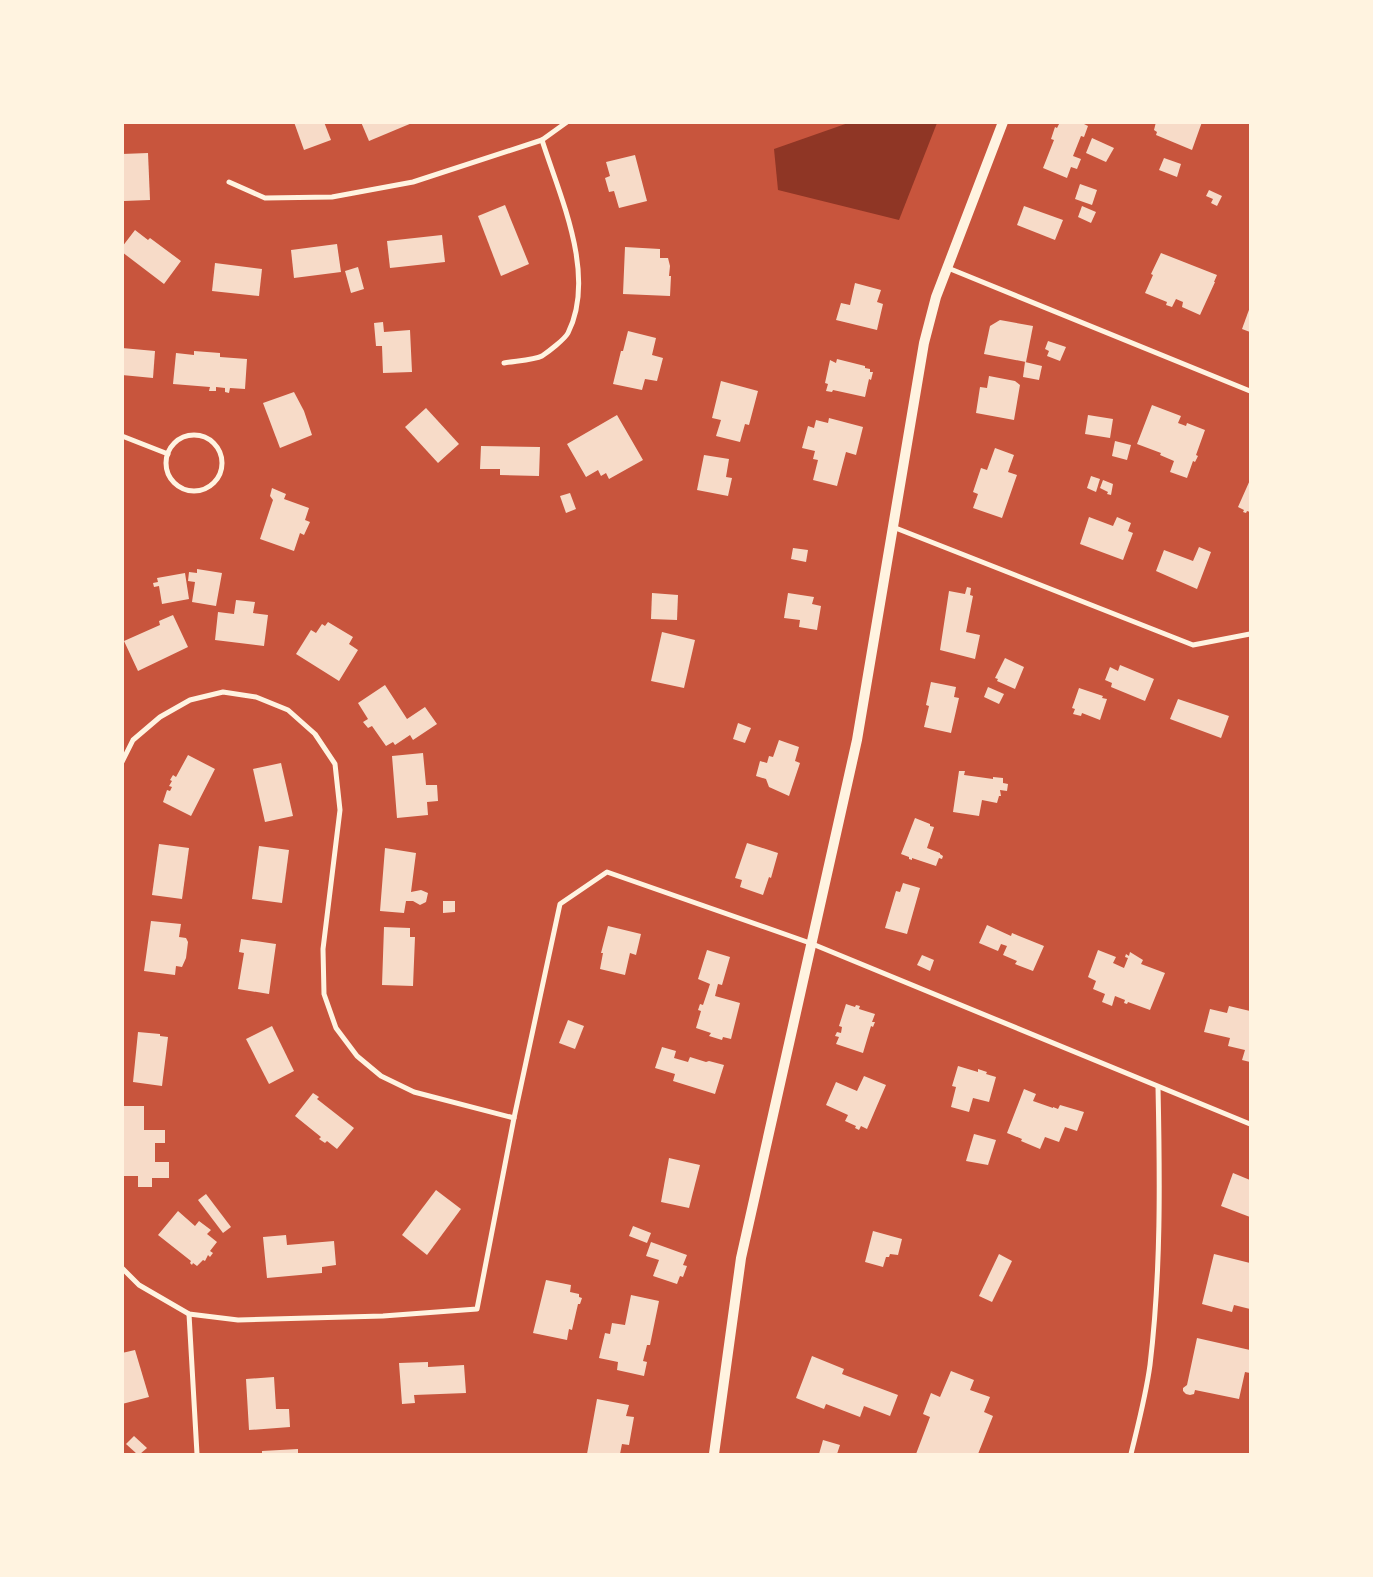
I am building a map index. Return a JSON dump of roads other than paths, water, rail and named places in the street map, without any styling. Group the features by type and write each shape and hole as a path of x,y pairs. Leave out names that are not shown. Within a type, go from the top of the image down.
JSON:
{"main road":[{"path":"714,1454 741,1258 810,943 857,740 924,343 936,297 1003,122"}],"street":[{"path":"229,182 265,198 332,197 412,182 542,140 567,122"},
{"path":"504,363 540,357 567,335 577,304 578,274 574,237 542,140"},
{"path":"947,267 1250,391"},
{"path":"122,436 168,454"},
{"path":"189,436 199,436 208,439 220,453 222,462 220,472 216,480 203,490 185,489 172,479 168,471 168,454 172,446 180,439 189,436"},
{"path":"893,527 1193,645 1250,634"},
{"path":"122,762 133,740 160,717 190,700 223,692 256,697 288,710 315,734 334,764 340,810 323,949 324,994 336,1028 357,1056 381,1076 414,1092 514,1118"},
{"path":"122,1268 139,1285 189,1314 238,1320 383,1316 478,1309 514,1118 560,904 607,872 810,943 1158,1088 1250,1124"},
{"path":"1131,1454 1149,1368 1156,1313 1160,1195 1158,1088"},
{"path":"189,1314 197,1454"}]}
